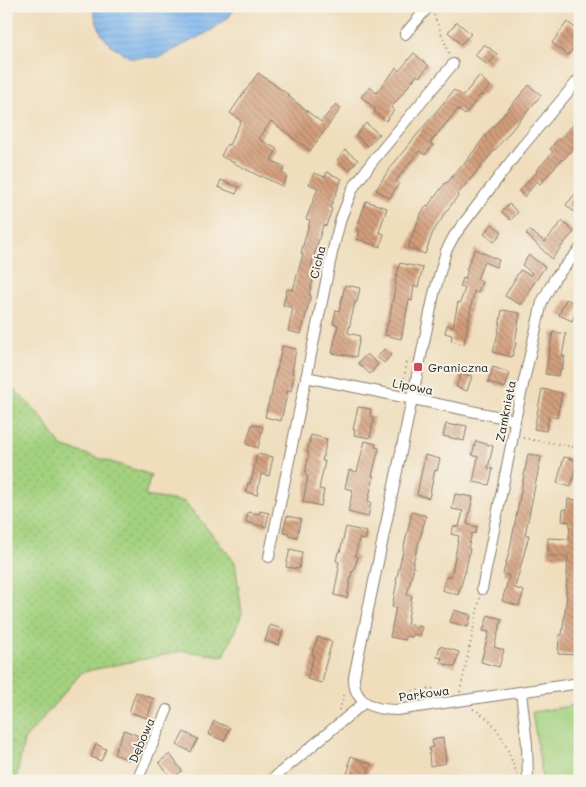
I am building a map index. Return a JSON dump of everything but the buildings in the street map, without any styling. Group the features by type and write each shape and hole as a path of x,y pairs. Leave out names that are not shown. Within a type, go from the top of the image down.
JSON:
{"street":[{"path":"405,34 431,10"},
{"name":"Cicha","path":"269,557 332,253 341,218 352,188 453,64"},
{"path":"270,781 365,702 356,694 354,677 434,294 446,252 454,236 520,148 580,78"},
{"name":"Zamknięta","path":"482,589 515,420 542,302 555,278 580,250"},
{"name":"Lipowa","path":"306,377 515,420"},
{"name":"Parkowa","path":"365,702 380,708 397,710 580,683"},
{"path":"521,692 527,744 528,781"},
{"name":"Dębowa","path":"137,781 167,710"}],"path":[{"path":"431,10 453,64"},
{"path":"513,436 580,448"},
{"path":"457,701 482,589"},
{"path":"338,713 346,686"},
{"path":"398,700 411,692 432,688 440,693 450,693"},
{"path":"473,708 488,719 502,737 520,781"}],"green space":[{"path":"8,383 40,415 61,446 151,475 145,496 185,502 235,562 242,614 224,656 183,651 82,672 24,740 16,781 6,781 6,385"},
{"path":"577,705 580,725 580,781 543,781 532,712"}],"water":[{"path":"92,6 236,6 229,17 212,30 160,57 131,58 111,45 102,35"}],"place":[{"name":"Graniczna","path":"418,367"}]}
